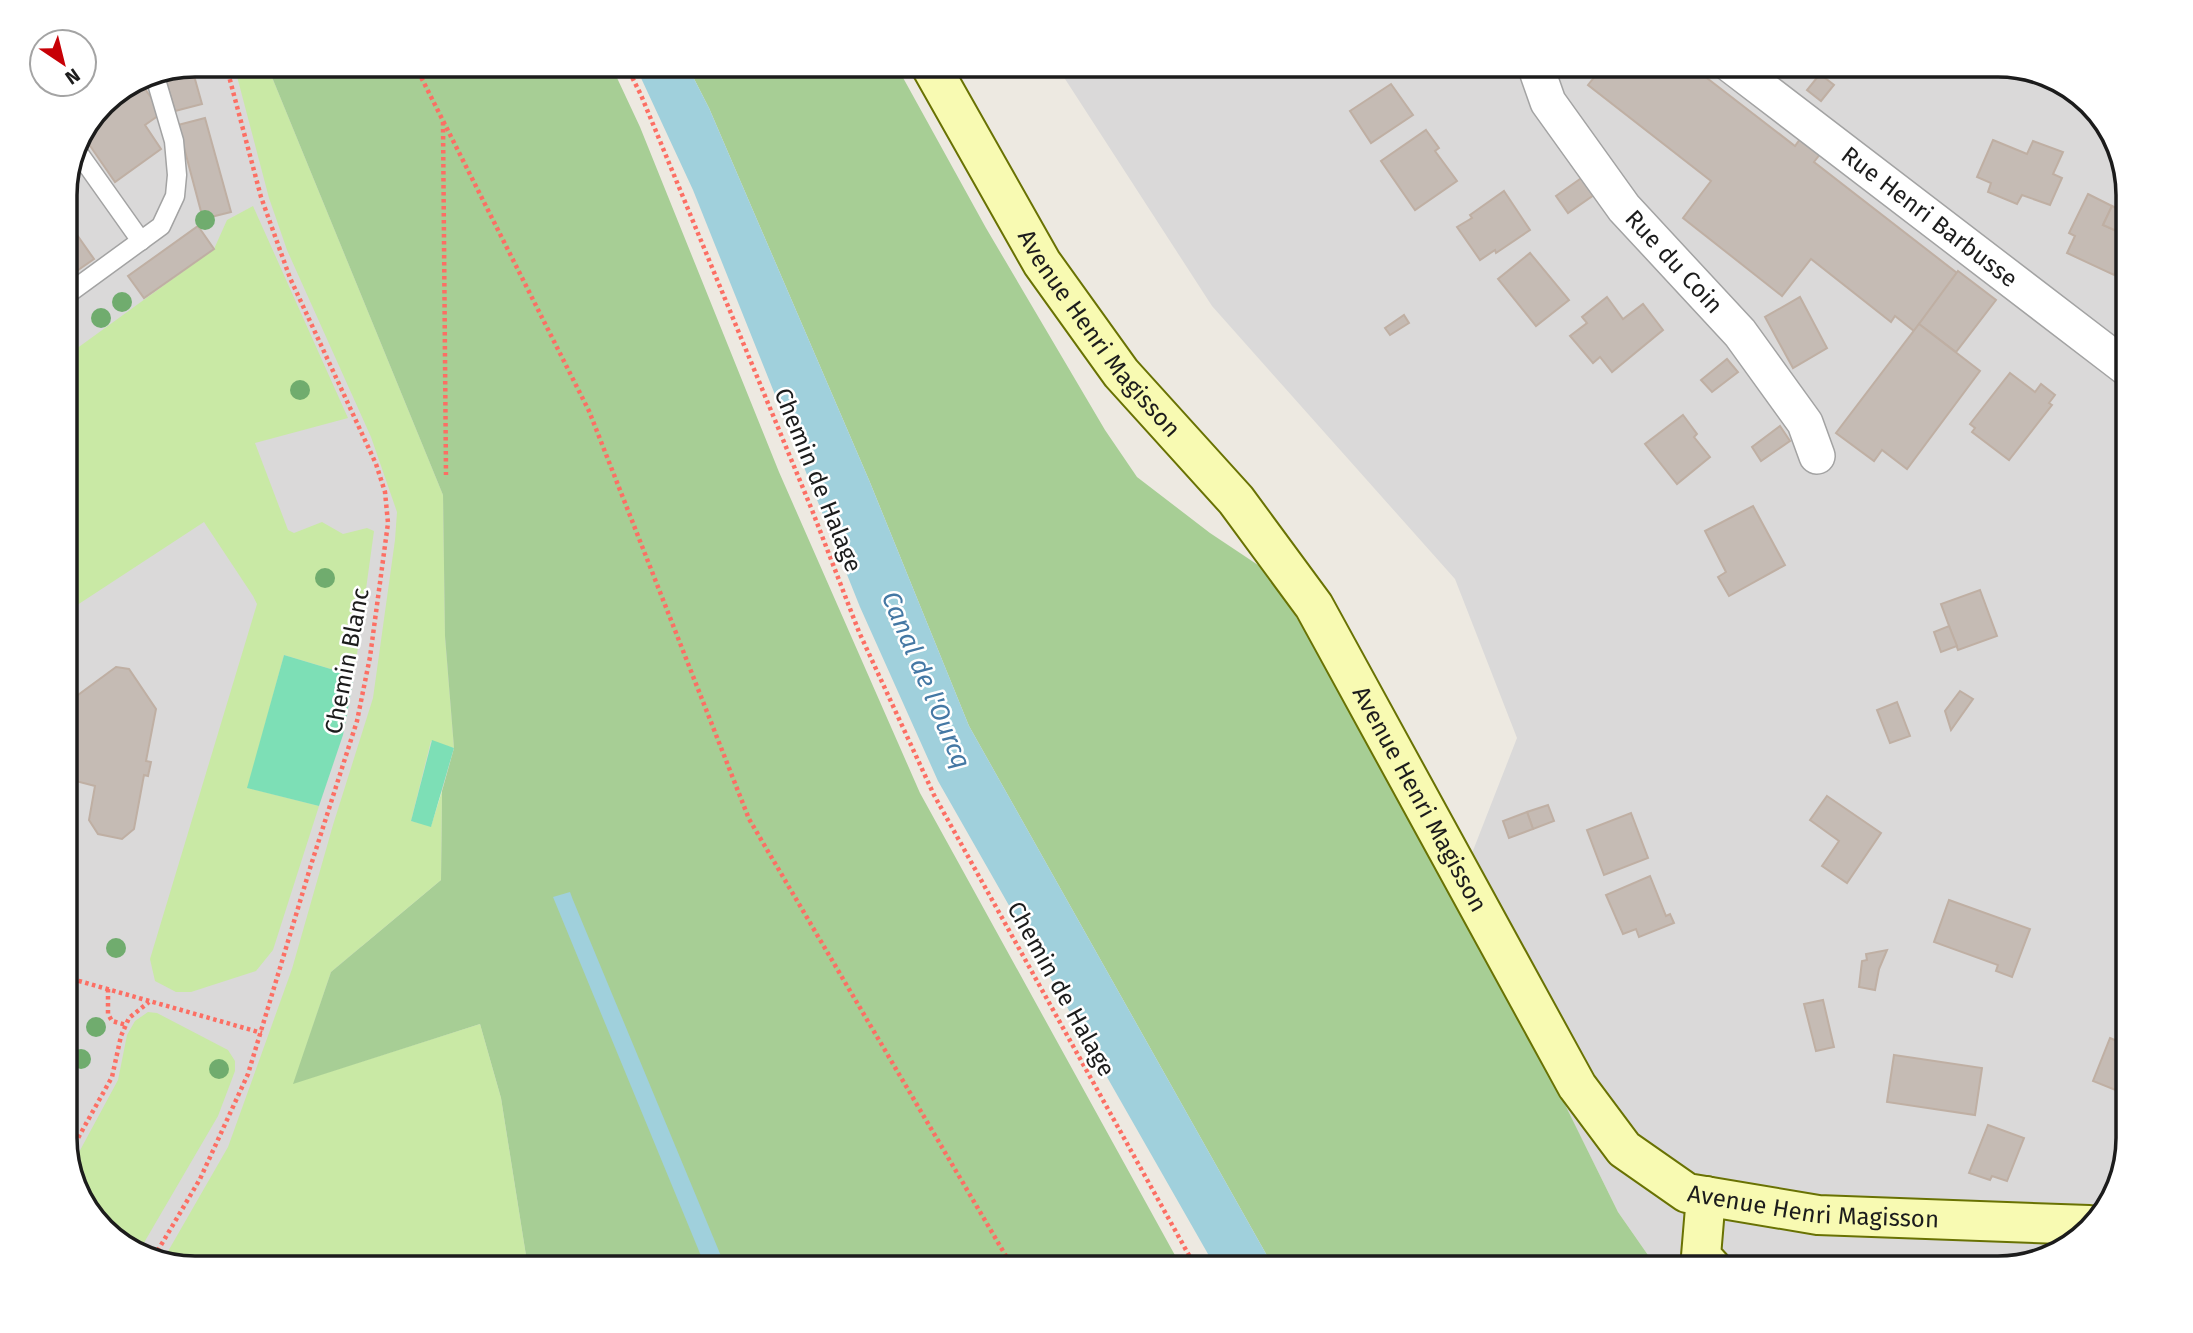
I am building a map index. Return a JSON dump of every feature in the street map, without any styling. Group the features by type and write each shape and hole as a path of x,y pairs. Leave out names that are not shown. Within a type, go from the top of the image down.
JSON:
{"main road":[{"name":"Avenue Henri Magisson","path":"937,77 1042,263 1121,373 1236,500 1314,607 1577,1086 1624,1149 1687,1192 1818,1216 2077,1225"},
{"path":"1701,1256 1706,1196"}],"street":[{"name":"Rue du Coin","path":"1539,77 1548,102 1616,197 1740,334 1805,423 1817,456"},
{"name":"Rue Henri Barbusse","path":"1753,77 2116,360"}],"lane":[{"path":"77,287 161,226 175,196 177,175 174,141 156,83"},
{"path":"83,159 141,241"}],"path":[{"name":"Chemin Blanc","path":"158,1250 200,1179 224,1129 262,1033 311,864 357,720 370,657 388,523 385,492 376,464 290,278 261,197 229,77"},
{"path":"421,77 589,411 749,819 1006,1256"},
{"name":"Chemin de Halage","path":"632,77 730,311 859,632 934,795 1189,1256"},
{"path":"443,121 446,475"},
{"path":"77,980 262,1033"},
{"path":"108,989 108,1014 112,1021 126,1025"},
{"path":"77,1140 112,1077 121,1036 129,1018 149,1001"}],"shaded area":[{"path":"195,77 272,77 443,495 454,748 442,791 201,1256 164,1252 123,1232 101,1210 93,1197 81,1169 77,1146 77,187 81,164 101,123 117,106 157,83"},
{"path":"1064,77 1998,77 2029,81 2043,86 2070,101 2092,123 2110,157 2116,187 2116,1138 2112,1169 2107,1183 2092,1210 2070,1232 2029,1252 1998,1256 1649,1256 1618,1212 1458,889 1517,738 1455,579 1212,306"}],"green space":[{"path":"237,77 272,77 443,495 445,636 454,748 431,741 411,821 431,826 442,791 441,880 331,972 294,1083 480,1024 501,1098 526,1256 195,1256 167,1253 228,1147 292,969 373,698 395,540 397,512 371,437 287,250 269,198"},
{"path":"272,77 617,77 640,127 779,472 920,793 1175,1256 526,1256 501,1098 480,1024 293,1084 331,972 441,880 442,791 454,748 445,636 443,495"},
{"path":"693,77 903,77 986,228 1105,430 1137,477 1210,533 1264,569 1336,677 1508,989 1618,1212 1649,1256 1267,1256 969,726 869,480 709,108"},
{"path":"253,206 348,418 255,443 288,530 294,533 322,522 343,534 367,528 374,531 354,676 284,655 248,788 319,806 273,950 256,971 191,992 176,992 155,981 150,959 257,604 204,522 77,605 77,348 214,249 227,220"},
{"path":"284,655 354,676 343,735 319,806 247,788"},
{"path":"432,740 454,748 431,827 411,821"},
{"path":"148,1012 157,1013 228,1050 235,1061 235,1071 218,1116 143,1244 123,1232 101,1210 86,1183 78,1153 118,1080 127,1035 135,1021"}],"water":[{"name":"Canal de l'Ourcq","path":"641,77 693,77 709,108 869,480 969,726 1267,1256 1209,1256 938,781 860,607 693,190"},
{"path":"570,892 721,1256 701,1256 553,897"}],"building":[{"path":"194,77 202,104 175,111 166,81"},
{"path":"1594,77 1706,77 1795,146 1808,128 1828,144 1814,162 1957,273 1914,331 1895,316 1891,322 1811,259 1782,296 1683,218 1711,181 1588,85"},
{"path":"1818,77 1824,77 1834,85 1821,101 1807,90"},
{"path":"1391,84 1413,115 1371,143 1350,111"},
{"path":"145,89 162,113 145,125 161,149 115,182 89,144 101,123 117,106"},
{"path":"205,118 231,212 203,219 178,125"},
{"path":"1426,130 1439,148 1435,151 1457,181 1415,210 1381,161"},
{"path":"1993,140 2027,154 2033,141 2063,152 2053,174 2062,178 2050,205 2022,195 2017,204 1988,192 1991,183 1977,177"},
{"path":"1587,174 1601,190 1568,213 1556,196"},
{"path":"1504,191 1530,230 1496,253 1495,250 1480,260 1457,227"},
{"path":"2088,194 2112,206 2103,225 2116,231 2114,275 2067,253 2075,236 2069,233"},
{"path":"2112,206 2116,208 2116,231 2103,225"},
{"path":"198,226 214,249 144,298 128,276"},
{"path":"77,235 94,259 77,271"},
{"path":"1530,253 1569,300 1536,326 1498,279"},
{"path":"1958,271 1996,300 1956,352 1919,324"},
{"path":"1607,297 1623,319 1643,304 1663,330 1612,372 1600,357 1593,363 1570,336 1587,323 1582,317"},
{"path":"1800,297 1827,348 1793,368 1765,317"},
{"path":"1404,315 1409,323 1390,335 1385,328"},
{"path":"1919,324 1980,371 1907,469 1882,450 1874,461 1836,433"},
{"path":"1727,359 1738,372 1712,392 1701,380"},
{"path":"2010,373 2035,392 2041,384 2055,395 2049,403 2052,405 2009,460 1972,432 1975,428 1970,424"},
{"path":"1683,415 1697,434 1694,437 1710,457 1677,484 1645,444"},
{"path":"1780,426 1790,441 1761,461 1752,447"},
{"path":"1753,506 1785,565 1729,596 1718,577 1726,572 1705,531"},
{"path":"1980,590 1997,636 1958,650 1941,604"},
{"path":"1949,626 1957,646 1941,652 1934,632"},
{"path":"116,667 129,669 156,709 146,761 151,762 148,776 144,775 134,829 122,839 98,834 89,820 95,786 77,781 77,696"},
{"path":"1960,691 1973,699 1951,730 1945,711"},
{"path":"1897,702 1910,736 1890,743 1877,710"},
{"path":"1827,796 1881,833 1847,883 1822,866 1839,841 1810,820"},
{"path":"1548,805 1554,821 1533,829 1527,812"},
{"path":"1527,812 1533,829 1509,838 1503,821"},
{"path":"1631,813 1648,858 1604,875 1587,830"},
{"path":"1650,876 1666,916 1670,914 1674,923 1639,937 1636,929 1623,934 1606,895"},
{"path":"1949,900 2030,929 2012,977 1996,971 1998,965 1934,942"},
{"path":"1887,950 1879,969 1875,990 1859,987 1862,961 1867,960 1866,954"},
{"path":"1823,1000 1834,1047 1816,1051 1804,1004"},
{"path":"2110,1038 2116,1041 2116,1090 2093,1081"},
{"path":"1894,1055 1982,1068 1975,1115 1887,1102"},
{"path":"1988,1125 2024,1138 2007,1181 1992,1176 1990,1180 1969,1173"}]}
